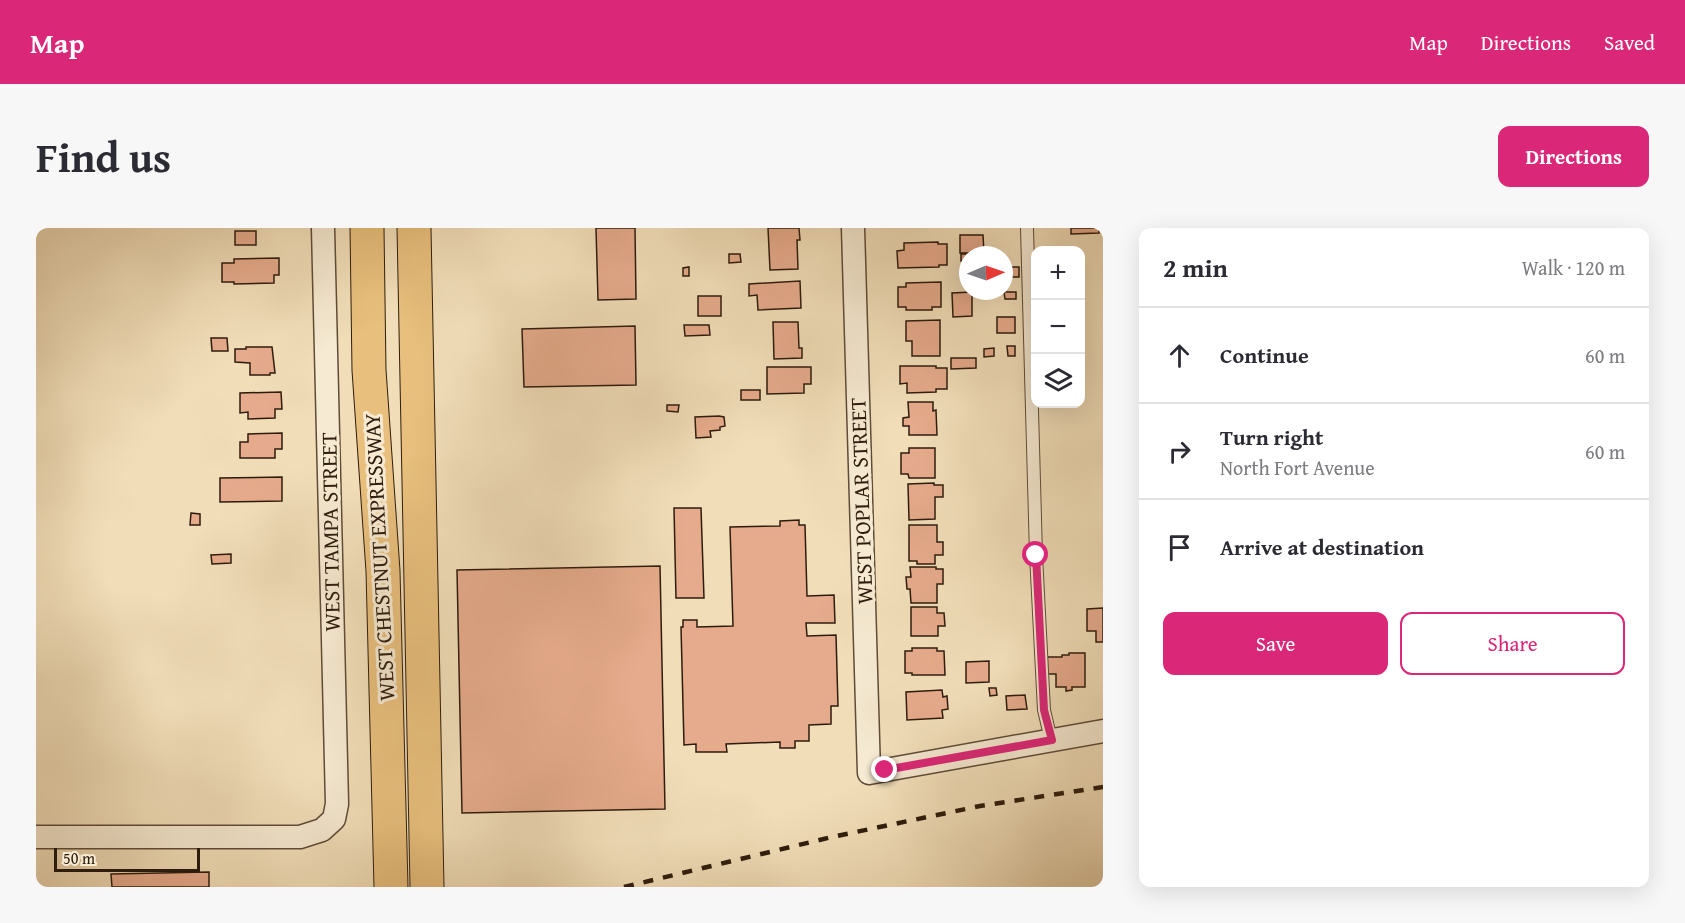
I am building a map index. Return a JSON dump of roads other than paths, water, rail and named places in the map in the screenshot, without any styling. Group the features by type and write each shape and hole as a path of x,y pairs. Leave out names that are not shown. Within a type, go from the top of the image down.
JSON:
{"main road":[{"name":"WEST CHESTNUT EXPRESSWAY","path":"366,228 369,370 383,571 391,887"},
{"name":"WEST CHESTNUT EXPRESSWAY","path":"414,228 427,887"}],"street":[{"name":"WEST TAMPA STREET","path":"36,837 300,837 322,830 334,819 337,804 323,228"},
{"name":"WEST POPLAR STREET","path":"854,228 869,773 1052,740"},
{"path":"1052,740 1103,731"}],"lane":[{"path":"1027,228 1036,555 1044,710 1052,740"}],"railway":[{"path":"624,887 832,837 980,806 1103,787"}]}
